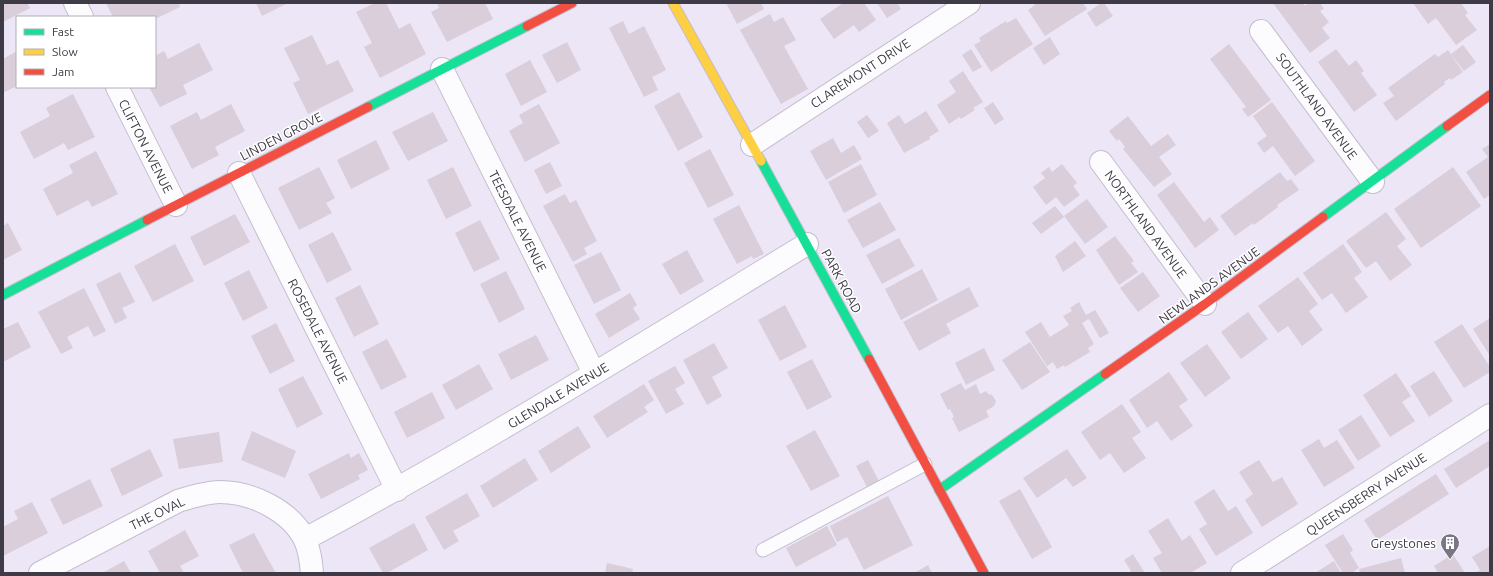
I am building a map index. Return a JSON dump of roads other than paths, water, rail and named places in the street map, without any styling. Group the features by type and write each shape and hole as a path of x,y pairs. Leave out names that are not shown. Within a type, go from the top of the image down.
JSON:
{"street":[{"path":"75,3 82,16"},
{"name":"LINDEN GROVE","path":"3,295 572,3"},
{"name":"PARK ROAD","path":"673,3 807,244 984,573"},
{"name":"CLAREMONT DRIVE","path":"752,145 969,3"},
{"name":"SOUTHLAND AVENUE","path":"1262,31 1373,182"},
{"name":"TEESDALE AVENUE","path":"442,69 594,373"},
{"name":"CLIFTON AVENUE","path":"118,88 176,205"},
{"name":"NEWLANDS AVENUE","path":"939,490 1205,304 1490,95"},
{"name":"NORTHLAND AVENUE","path":"1101,162 1205,304"},
{"name":"ROSEDALE AVENUE","path":"239,173 397,490"},
{"name":"GLENDALE AVENUE","path":"305,539 397,490 807,244"},
{"name":"QUEENSBERRY AVENUE","path":"1242,573 1490,415"},
{"name":"THE OVAL","path":"40,573 178,501 199,495 220,492 241,495 262,502 282,513 294,523 305,539 310,555 312,573"}],"lane":[{"path":"763,550 925,464"}],"place":[{"name":"Greystones","path":"1450,560"}]}
